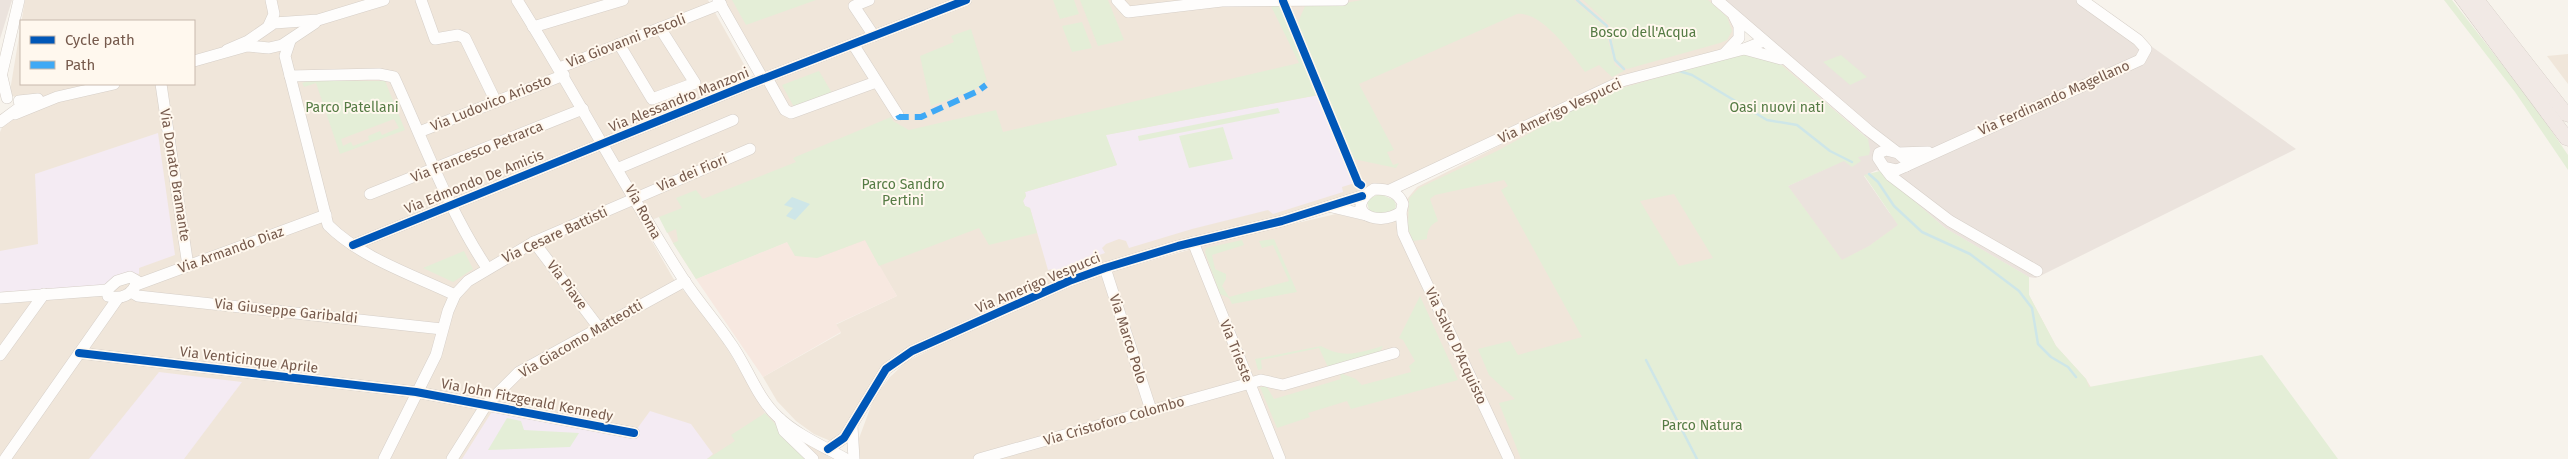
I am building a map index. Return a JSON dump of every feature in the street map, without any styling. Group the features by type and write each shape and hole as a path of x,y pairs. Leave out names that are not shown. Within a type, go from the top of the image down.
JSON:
{"highway":[{"path":"2462,0 2568,140"},
{"path":"2478,0 2568,116"}],"street":[{"path":"19,0 1,79 4,98 19,102 57,97 110,85"},
{"path":"195,61 258,40 269,25 274,14 271,0"},
{"path":"274,14 297,27 384,0"},
{"path":"421,0 435,38 440,39 458,34 465,38 496,102"},
{"name":"Via Roma","path":"516,0 562,71 685,281 712,314 767,405 779,418 808,439 836,452"},
{"path":"533,27 623,0"},
{"path":"869,0 854,6 874,36"},
{"name":"Via Alessandro Manzoni","path":"604,144 765,78 966,0"},
{"path":"1118,3 1128,12 1136,12 1222,1 1343,0"},
{"path":"1717,0 1868,130 1905,158 1901,177 1905,186"},
{"name":"Via Ferdinando Magellano","path":"1903,168 1937,150 2140,60 2146,49 2138,40 2082,0"},
{"path":"719,2 785,110 791,114 876,82"},
{"name":"Via Giovanni Pascoli","path":"562,71 619,44 719,2"},
{"path":"1724,54 1739,38 1739,26 1734,15"},
{"path":"269,25 284,21"},
{"path":"297,27 285,56 332,232 454,295 442,329 436,355 384,459"},
{"path":"619,44 652,99 695,83 660,28"},
{"path":"1739,38 1764,41"},
{"path":"258,40 274,47 285,56"},
{"path":"274,47 290,41"},
{"name":"Via Amerigo Vespucci","path":"836,452 886,368 898,359 1013,306 1105,268 1193,242 1282,222 1362,196 1374,189 1390,190 1622,81 1744,49 1764,41"},
{"path":"852,44 898,115"},
{"path":"1744,49 1774,56 1792,65"},
{"name":"Via Ludovico Ariosto","path":"419,132 496,102 562,71"},
{"path":"290,76 391,76 398,84 474,249 487,268"},
{"name":"Via Donato Bramante","path":"161,85 188,266"},
{"path":"1,123 15,114 57,97"},
{"path":"15,114 19,107 19,102"},
{"name":"Via Francesco Petrarca","path":"370,194 584,109"},
{"path":"619,168 733,120"},
{"path":"1868,130 1879,162 1891,176 1955,225 2037,271"},
{"name":"Via Edmondo De Amicis","path":"354,244 604,144"},
{"name":"Via dei Fiori","path":"635,198 750,149"},
{"name":"Via Ferdinando Magellano","path":"1878,156 1886,150 1917,154 1937,150"},
{"path":"1884,167 1903,168"},
{"name":"Via Amerigo Vespucci","path":"1402,200 1408,189 1429,172"},
{"path":"1378,220 1389,220 1401,212 1402,200 1390,190"},
{"path":"1362,196 1360,206 1366,215"},
{"name":"Via Cesare Battisti","path":"454,295 468,281 487,268 534,242 635,198"},
{"path":"1330,206 1366,215 1403,233"},
{"name":"Via Salvo D'Acquisto","path":"1401,212 1403,233 1509,459"},
{"name":"Via Armando Diaz","path":"118,298 134,289 188,266 326,215"},
{"name":"Via Piave","path":"534,242 599,328"},
{"name":"Via Trieste","path":"1193,242 1280,459"},
{"name":"Via Marco Polo","path":"1105,268 1151,410"},
{"name":"Via Giuseppe Garibaldi","path":"107,290 123,278 134,278 134,289 138,296 442,329"},
{"name":"Via Giacomo Matteotti","path":"452,459 486,405 518,372 685,281"},
{"path":"0,298 107,290 108,296 118,298 5,459"},
{"path":"0,355 44,294"},
{"name":"Via Venticinque Aprile","path":"79,353 416,392"},
{"name":"Via Cristoforo Colombo","path":"979,459 1261,380 1283,385 1394,353"},
{"name":"Via John Fitzgerald Kennedy","path":"416,392 634,433"},
{"name":"Via Roma","path":"779,418 784,431 813,459"},
{"name":"Via Amerigo Vespucci","path":"853,424 851,436 854,459"}],"shaded area":[{"path":"0,0 12,0 0,39"},
{"path":"25,0 708,0 755,84 767,74 721,0 1714,0 1723,7 1738,35 1723,49 1659,67 1389,184 1363,188 1351,196 1243,227 995,310 991,309 911,345 893,356 885,363 845,429 833,442 814,434 796,421 777,401 763,377 841,333 835,325 897,296 879,266 817,258 787,242 696,279 659,217 642,224 673,278 703,314 728,350 765,413 832,459 0,459 0,132 3,125 18,117 17,98 11,95 10,91 20,30 20,85 195,85 195,20 22,20"},
{"path":"1722,0 2086,0 2296,149 2036,278 2029,277 1945,228 1877,170 1864,176 1898,225 1869,246 1842,260 1788,186 1845,160 1857,157 1868,139 1786,67 1795,64"},
{"path":"1734,53 1778,60 1863,135 1844,161 1788,186 1945,228 2029,277 2029,295 2056,346 2086,379 2133,459 860,459 858,456 858,441 874,398 890,377 906,362 971,329 1097,276 1224,240 1336,214 1379,224 1398,220 1405,217 1407,199 1417,187 1574,108 1621,86"},
{"path":"2568,54 2568,84 2547,56"},
{"path":"1319,95 1355,183 1342,187 1343,192 1273,214 1268,210 1192,229 1129,248 1126,241 1119,239 1106,244 1102,248 1105,253 1057,270 1058,275 1056,276 1052,269 1048,270 1030,208 1025,206 1023,201 1026,196 1025,192 1117,165 1105,135"},
{"path":"158,133 175,255 139,268 139,274 132,273 106,285 0,292 0,251 38,244 35,174"},
{"path":"865,240 897,296 836,324 841,332 763,377 696,279 787,242 817,258"},
{"path":"159,372 242,382 184,459 89,459"},
{"path":"493,410 634,433 650,411 691,424 713,454 707,459 462,459"}],"green space":[{"path":"732,0 816,0 746,25"},
{"path":"1053,0 1074,0 1079,14 1060,19"},
{"path":"1080,0 1108,0 1124,40 1098,46"},
{"name":"Parco Sandro Pertini","path":"1362,0 1574,0 1604,26 1615,65 1624,71 1612,77 1599,65 1585,72 1546,26 1527,15 1517,14 1359,84 1394,150 1387,152 1393,165 1399,163 1396,168 1344,157 1318,95 1106,135 1117,165 1025,192 1026,196 1023,201 1025,206 1030,208 1037,233 989,245 979,228 879,266 865,240 817,258 795,256 787,242 696,279 673,243 678,241 676,229 667,233 659,217 682,208 676,198 696,190 703,199 796,162 793,158 891,117 893,121 909,130 996,110 1003,132 1299,63 1270,4 1282,3 1281,8 1291,30 1295,29 1306,4 1328,6"},
{"name":"Bosco dell'Acqua","path":"1583,0 1708,0 1727,17 1732,31 1727,40 1720,43 1627,69 1615,58 1610,25"},
{"path":"2444,0 2452,0 2536,108 2568,155 2568,170 2515,92"},
{"path":"1082,22 1092,48 1072,52 1062,26"},
{"path":"971,29 987,81 974,90 931,106 920,56 954,42 951,36"},
{"path":"1741,54 1779,63 1868,139 1869,155 1858,157 1861,161 1852,167 1844,161 1788,186 1842,260 1869,246 1898,225 1864,175 1880,171 1945,228 2029,277 2029,295 2056,346 2086,379 2089,387 2262,355 2338,459 1521,459 1499,403 1515,399 1489,375 1478,349 1510,341 1518,355 1582,337 1501,190 1508,186 1504,180 1435,195 1430,199 1438,221 1430,228 1427,239 1413,241 1408,229 1409,198 1419,188 1497,151 1576,108 1622,88","holes":["1674,194 1713,258 1679,266 1640,201"]},
{"path":"1841,55 1867,77 1850,85 1823,62"},
{"path":"819,71 832,93 794,107 782,85"},
{"name":"Parco Patellani","path":"308,81 385,81 405,130 340,154 316,83 304,87 302,83","holes":["394,119 399,128 382,135 380,131 368,136 369,140 353,146 351,142 343,146 341,139"]},
{"path":"1278,108 1280,113 1139,141 1138,136"},
{"path":"1223,127 1233,159 1189,168 1179,136"},
{"path":"1380,194 1394,200 1396,205 1395,211 1382,216 1369,210 1367,202 1372,197"},
{"path":"1274,239 1297,292 1232,304 1229,298 1220,294 1205,252 1206,248 1242,240 1244,245 1212,255 1215,269 1226,274 1226,279 1222,286 1229,297 1289,281 1273,245 1262,248 1259,241"},
{"path":"464,251 473,269 453,282 423,268"},
{"path":"1420,296 1458,380 1351,409 1347,401 1308,413 1310,417 1277,428 1260,387 1267,387 1274,399 1341,379 1340,373 1356,379 1362,385 1411,372 1409,366 1415,361 1403,340 1399,338"},
{"path":"1321,346 1344,354 1351,354 1383,346 1379,353 1328,367 1319,348 1261,360 1262,369 1258,370 1255,359"},
{"path":"765,413 808,459 707,459 735,441 731,435"},
{"path":"507,418 521,421 524,430 579,433 570,447 488,450"}],"water":[{"path":"792,197 810,204 795,220 786,216 793,208 784,205"}],"waterway":[{"path":"1577,0 1607,26 1615,60 1624,69"},
{"path":"1679,71 1692,75 1767,120 1797,125 1830,151 1852,162"},
{"path":"1869,174 1878,182 1894,206 1922,232 1970,254 2019,291 2032,308 2038,344 2051,357 2068,367 2076,377"},
{"path":"1646,360 1697,459"}],"marked path":[{"path":"898,115 899,117 921,117 978,91 986,85"}],"cycle path":[{"path":"353,245 747,85 966,0"},
{"path":"1283,1 1319,92 1358,183 1361,185"},
{"path":"828,449 844,438 886,369 912,351 1069,281 1105,268 1178,246 1282,221 1362,196"},
{"path":"79,353 416,392 634,433"}],"park label":[{"name":"Oasi nuovi nati","path":"1777,107"},
{"name":"Parco Natura","path":"1702,425"}]}
